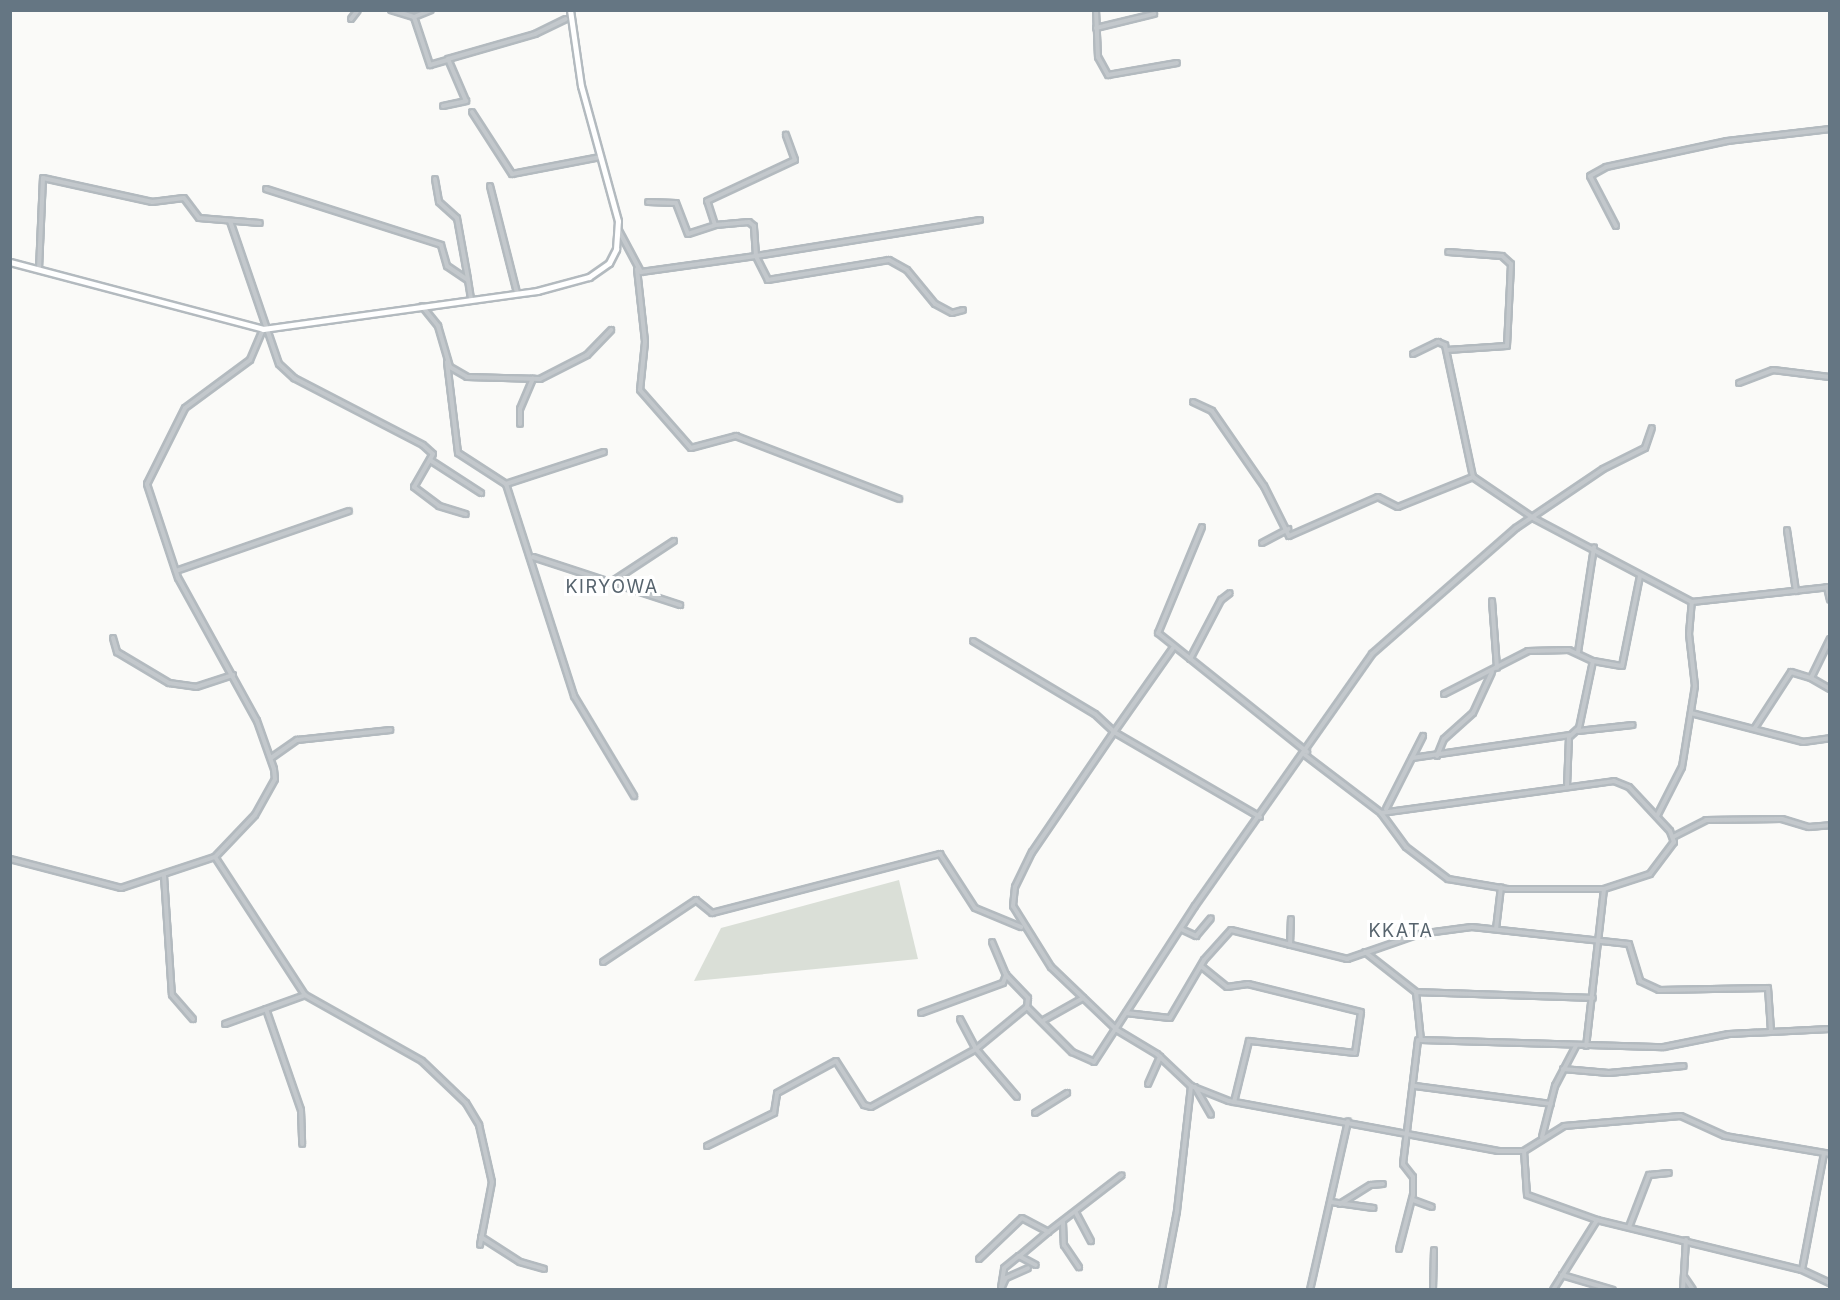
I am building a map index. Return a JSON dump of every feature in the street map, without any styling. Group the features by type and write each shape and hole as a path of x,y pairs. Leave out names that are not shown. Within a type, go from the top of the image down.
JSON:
{"street":[{"path":"351,19 358,10"},
{"path":"391,10 414,17 431,10"},
{"path":"570,10 581,86 618,228 637,269 645,342 638,385 693,449 736,436 899,499"},
{"path":"1096,10 1100,65 1108,75 1177,63"},
{"path":"1096,28 1154,14"},
{"path":"414,17 430,64 447,60"},
{"path":"443,106 466,102 448,59 536,34 566,19"},
{"path":"472,112 512,174 600,157"},
{"path":"1616,226 1590,176 1606,167 1727,141 1830,129"},
{"path":"715,225 707,201 795,160 786,135"},
{"path":"39,269 43,178 152,202 184,198 199,218 260,223"},
{"path":"435,179 439,202 457,218 471,299"},
{"path":"490,186 517,293"},
{"path":"266,189 441,245 447,266 468,280"},
{"path":"648,202 676,203 688,234 715,225 751,224 756,256 768,279 889,260 907,270 935,304 952,313 963,310"},
{"path":"230,220 279,364 294,378 423,445 433,454 414,487 439,506 466,514"},
{"path":"637,269 644,273 980,220"},
{"path":"10,262 266,329 570,284 602,270 616,249 618,228"},
{"path":"1447,350 1508,346 1511,264 1503,256 1448,252"},
{"path":"422,306 438,326 447,362 458,453 506,484 532,556 574,696 633,796"},
{"path":"10,859 121,888 164,876 215,857 255,815 271,788 271,758 233,675 176,571 148,494 153,465 185,408 250,360 266,329"},
{"path":"447,362 463,376 533,379 587,355 611,330"},
{"path":"1413,354 1438,342 1447,350 1473,477 1535,519 1594,547 1640,576 1692,602 1828,587 1830,600"},
{"path":"1739,382 1773,370 1830,377"},
{"path":"520,424 520,409 533,379"},
{"path":"1193,402 1212,411 1288,529 1289,536 1378,497 1398,507 1473,477"},
{"path":"1027,1007 1089,1063 1117,1030 1180,928 1306,754 1375,651 1516,528 1535,519 1603,469 1646,448 1652,428"},
{"path":"506,484 604,452"},
{"path":"430,460 481,493"},
{"path":"176,571 349,511"},
{"path":"1202,527 1192,561 1157,626 1161,640 1190,659 1306,754 1383,811 1406,847 1439,875 1501,887 1604,889 1650,874 1673,837 1706,820 1782,819 1809,827 1830,825"},
{"path":"1262,543 1288,529"},
{"path":"1787,530 1796,591"},
{"path":"612,581 674,541"},
{"path":"1578,652 1594,547"},
{"path":"532,556 680,605"},
{"path":"1444,694 1540,649 1578,652 1593,661 1622,666 1640,576"},
{"path":"1190,659 1221,600 1230,593"},
{"path":"1492,601 1497,669"},
{"path":"1657,816 1679,777 1690,713 1692,602"},
{"path":"113,638 117,652 169,683 196,687 233,675"},
{"path":"1811,678 1830,639"},
{"path":"973,641 1095,714 1114,732 1260,817"},
{"path":"1173,648 1042,836 1015,887 1013,906 1023,929 1083,998 1117,1030 1160,1057 1193,1086 1211,1115"},
{"path":"1577,731 1593,661"},
{"path":"1437,756 1444,739 1473,713 1492,671"},
{"path":"1754,729 1791,672 1811,678 1830,689"},
{"path":"1690,713 1803,742 1830,738"},
{"path":"1412,758 1570,735 1577,731 1633,725"},
{"path":"271,758 297,740 390,730"},
{"path":"1567,787 1570,735"},
{"path":"1383,811 1423,736"},
{"path":"1383,811 1619,782 1657,816 1673,837"},
{"path":"603,962 696,900 712,913 940,854 975,908 1023,929"},
{"path":"215,857 305,995 422,1060 466,1103 479,1125 492,1182 480,1245"},
{"path":"164,876 172,995 194,1019"},
{"path":"1496,929 1501,887"},
{"path":"1586,1046 1604,889"},
{"path":"1180,928 1196,936 1211,918"},
{"path":"1290,945 1291,919"},
{"path":"1126,1013 1170,1018 1201,966 1231,930 1340,958 1450,929 1496,929 1599,945 1632,945 1640,981 1655,989 1695,987 1717,993 1768,988 1771,1031"},
{"path":"707,1146 774,1113 777,1093 836,1061 864,1105 871,1107 976,1049 1027,1007 1028,998 1006,975 992,942"},
{"path":"1364,951 1416,992 1593,998"},
{"path":"1201,966 1227,987 1248,984 1361,1012 1355,1053 1249,1041 1234,1102"},
{"path":"921,1013 1003,983 1006,975"},
{"path":"1399,1249 1412,1199 1413,1176 1403,1170 1410,1134 1415,1086 1418,1040 1416,992"},
{"path":"225,1024 305,995"},
{"path":"1044,1020 1083,998"},
{"path":"266,1009 301,1110 302,1144"},
{"path":"960,1019 976,1049 1017,1097"},
{"path":"1418,1040 1664,1047 1771,1031 1830,1029"},
{"path":"1542,1138 1563,1069 1576,1046"},
{"path":"1148,1084 1160,1057"},
{"path":"1563,1069 1609,1073 1684,1066"},
{"path":"1193,1086 1234,1102 1410,1134 1524,1151 1564,1126 1681,1116 1725,1136 1827,1154 1802,1270"},
{"path":"1162,1290 1193,1086"},
{"path":"1415,1086 1551,1104"},
{"path":"1035,1113 1067,1093"},
{"path":"1310,1290 1348,1121"},
{"path":"1524,1151 1527,1195 1597,1220 1802,1270 1829,1282 1828,1290"},
{"path":"1629,1227 1649,1174 1669,1173"},
{"path":"1001,1289 1004,1269 1122,1175"},
{"path":"1340,1204 1371,1185 1383,1184"},
{"path":"1412,1199 1432,1207"},
{"path":"1331,1202 1374,1208"},
{"path":"1076,1213 1091,1241"},
{"path":"979,1259 1022,1218 1048,1232"},
{"path":"1553,1290 1597,1220"},
{"path":"1063,1222 1064,1245 1079,1267"},
{"path":"481,1237 520,1262 544,1269"},
{"path":"1683,1290 1686,1240"},
{"path":"1433,1290 1434,1250"},
{"path":"1019,1256 1036,1265"},
{"path":"1001,1289 1006,1278 1028,1268"},
{"path":"1562,1275 1613,1290"},
{"path":"1685,1277 1693,1290"}],"shaded area":[{"path":"899,880 918,959 694,981 721,928"}],"district":[{"name":"KIRYOWA","path":"612,587"},
{"name":"KKATA","path":"1401,931"}]}
